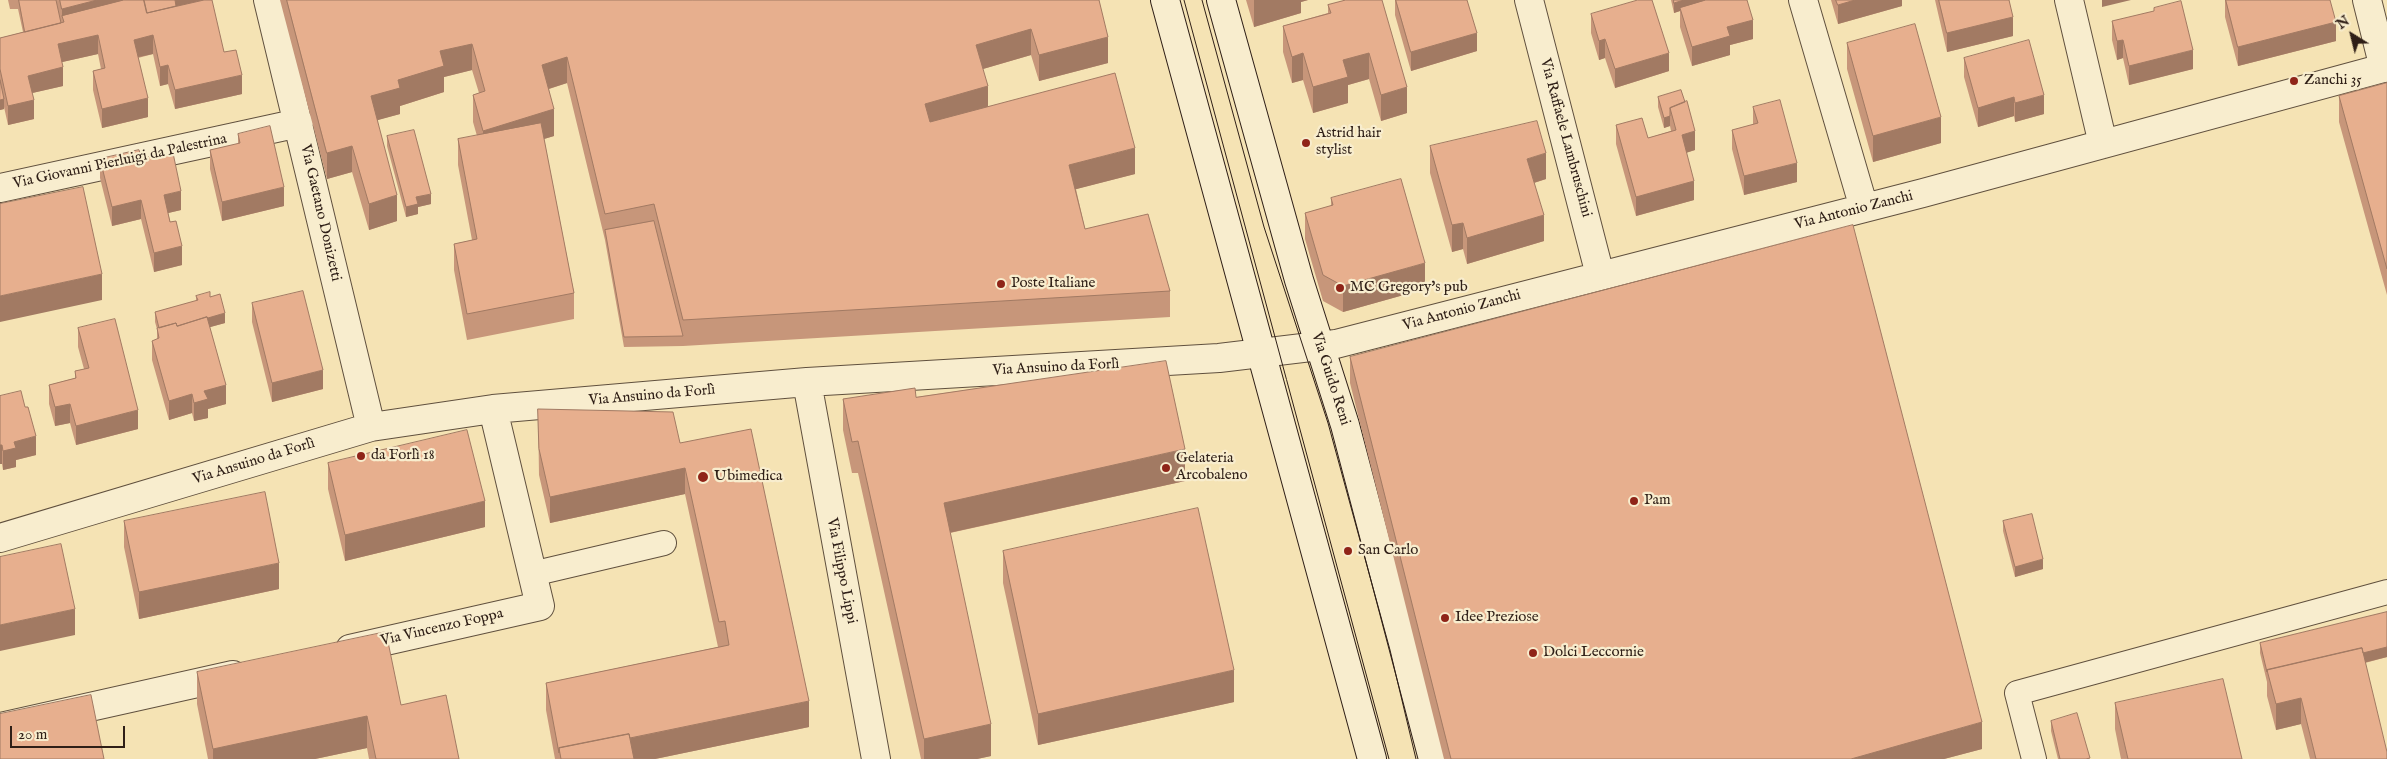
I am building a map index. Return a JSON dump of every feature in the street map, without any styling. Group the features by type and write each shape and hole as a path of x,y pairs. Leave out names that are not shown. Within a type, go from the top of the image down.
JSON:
{"street":[{"name":"Via Gaetano Donizetti","path":"268,0 371,426"},
{"path":"1165,0 1372,759"},
{"name":"Via Guido Reni","path":"1221,0 1320,346 1345,425 1433,759"},
{"name":"Via Raffaele Lambruschini","path":"1528,0 1600,276"},
{"path":"1803,0 1864,208"},
{"path":"2069,0 2103,144"},
{"path":"2367,0 2386,68"},
{"name":"Via Antonio Zanchi","path":"1320,346 1336,344 1864,208 2386,68"},
{"name":"Via Giovanni Pierluigi da Palestrina","path":"0,188 299,123"},
{"name":"Via Ansuino da Forlì","path":"0,538 371,426 493,409 807,382 1219,358 1320,346"},
{"name":"Via Filippo Lippi","path":"807,382 876,759"},
{"name":"Via Vincenzo Foppa","path":"328,654 540,606 493,409"},
{"path":"0,727 260,669"}],"lane":[{"path":"532,574 664,543"},
{"path":"2034,759 2017,693 2387,592"}],"building":[{"path":"19,0 56,0 61,23 25,32"},
{"path":"60,0 97,0 62,9"},
{"path":"124,0 144,0 147,13 204,0 212,0 224,52 236,50 242,75 175,90 168,65 160,67 153,35 134,40 148,98 102,109 93,71 105,68 98,35 58,44 63,67 28,76 34,100 8,106 0,69 0,38 64,22 62,16"},
{"path":"144,0 175,0 176,6 147,13"},
{"path":"287,0 1099,0 1108,37 1039,55 1031,29 976,45 988,86 925,104 930,122 1115,73 1135,148 1069,165 1085,229 1148,214 1170,291 683,320 654,204 605,214 567,57 542,65 554,109 483,131 473,95 485,91 472,44 440,51 444,66 398,80 400,88 371,96 397,195 369,204 352,146 327,153"},
{"path":"1346,0 1382,0 1407,87 1381,95 1369,53 1343,60 1348,77 1313,87 1303,53 1292,57 1283,26 1331,13 1328,5"},
{"path":"1396,0 1467,0 1477,33 1411,52"},
{"path":"1638,0 1652,0 1669,53 1615,69 1605,39 1599,41 1591,14"},
{"path":"1706,0 1747,0 1753,20 1727,27 1730,36 1692,47 1680,8"},
{"path":"1836,0 1855,0 1838,5"},
{"path":"1939,0 2009,0 2013,17 1947,33"},
{"path":"2226,0 2330,0 2336,22 2238,47"},
{"path":"2181,1 2193,50 2129,66 2123,40 2117,41 2112,21 2154,11 2154,8"},
{"path":"1915,24 1941,117 1873,136 1847,43"},
{"path":"2029,40 2044,95 2015,103 2014,97 1978,108 1964,58"},
{"path":"0,80 4,99 0,100"},
{"path":"2387,83 2387,269 2339,96"},
{"path":"1681,90 1685,102 1670,108 1670,116 1664,118 1658,97"},
{"path":"1780,100 1797,163 1744,176 1732,130 1758,123 1753,107"},
{"path":"1687,101 1695,131 1682,135 1694,181 1636,197 1616,125 1642,118 1648,138 1676,130 1670,108"},
{"path":"1537,121 1546,153 1527,159 1544,215 1467,238 1463,223 1452,225 1430,146"},
{"path":"541,123 574,293 467,314 454,244 477,239 458,139"},
{"path":"270,126 284,187 222,202 210,150 240,143 238,134"},
{"path":"414,130 431,194 416,197 418,204 406,207 387,136"},
{"path":"139,150 142,158 173,153 181,191 164,195 170,222 176,221 182,246 154,253 141,200 112,207 100,159"},
{"path":"1401,179 1425,263 1343,286 1323,275 1305,213 1333,205 1331,198"},
{"path":"83,187 102,274 0,296 0,204"},
{"path":"654,221 683,336 624,337 605,230"},
{"path":"1853,225 1982,722 1851,759 1451,759 1350,357"},
{"path":"303,291 323,370 272,383 252,303"},
{"path":"210,292 210,297 220,294 225,313 177,326 176,323 159,328 155,312 198,300 196,296"},
{"path":"207,317 226,385 204,391 208,399 194,403 192,394 169,401 152,341 159,338 157,328 176,323 177,326"},
{"path":"115,319 138,410 76,426 70,404 55,407 49,385 76,378 75,371 89,368 78,328"},
{"path":"1166,361 1185,449 944,503 991,724 924,739 858,441 852,442 843,399 915,388 916,397"},
{"path":"21,391 25,407 28,407 36,436 14,442 16,448 3,451 2,445 0,445 0,396"},
{"path":"538,409 673,412 680,443 751,429 809,701 630,738 629,734 559,748 559,753 546,683 729,645 725,621 719,622 685,468 550,497 539,449"},
{"path":"467,430 485,501 345,535 328,463"},
{"path":"265,492 279,563 139,592 124,521"},
{"path":"1198,508 1234,670 1038,714 1003,551"},
{"path":"2032,514 2043,559 2015,567 2003,521"},
{"path":"61,544 75,609 0,625 0,557"},
{"path":"2387,612 2387,647 2363,653 2362,648 2267,670 2267,672 2260,643"},
{"path":"386,632 401,705 446,695 459,759 376,759 367,716 213,749 197,672"},
{"path":"2362,648 2387,752 2387,759 2316,759 2301,698 2276,704 2267,670"},
{"path":"2223,679 2242,759 2128,759 2115,703"},
{"path":"91,695 104,759 0,759 0,714"},
{"path":"2077,713 2090,758 2060,759 2051,721"},
{"path":"629,734 634,759 561,759 559,748"}],"tram line":[{"path":"1184,0 1389,759"},
{"path":"1202,0 1264,227 1328,423 1390,650 1416,759"}],"place":[{"name":"Zanchi 35","path":"2294,81"},
{"name":"Astrid hair stylist","path":"1306,143"},
{"name":"Poste Italiane","path":"1001,284"},
{"name":"MC Gregory's pub","path":"1340,288"},
{"name":"da Forlì 18","path":"361,456"},
{"name":"Gelateria Arcobaleno","path":"1166,468"},
{"name":"Ubimedica","path":"703,477"},
{"name":"Pam","path":"1634,501"},
{"name":"San Carlo","path":"1348,551"},
{"name":"Idee Preziose","path":"1445,618"},
{"name":"Dolci Leccornie","path":"1533,653"}]}
